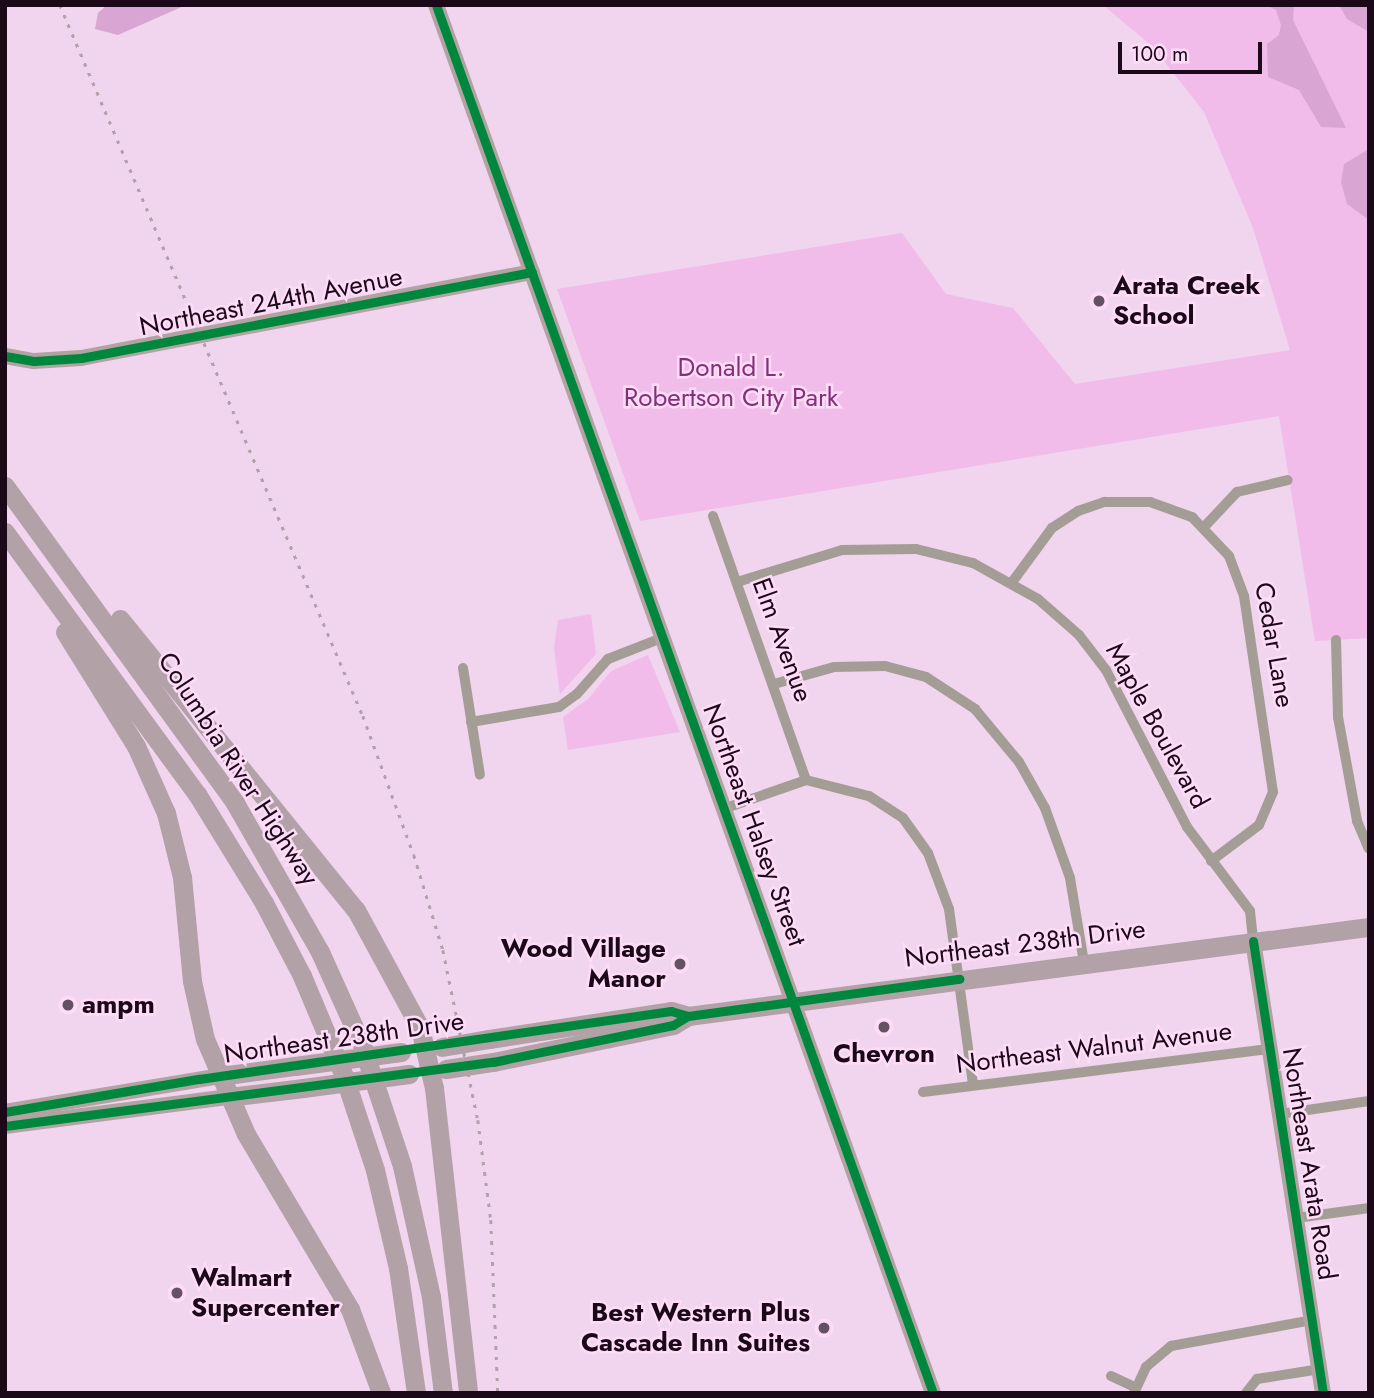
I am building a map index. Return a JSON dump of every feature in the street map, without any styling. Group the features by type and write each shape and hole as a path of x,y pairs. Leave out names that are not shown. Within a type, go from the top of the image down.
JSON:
{"highway":[{"name":"Columbia River Highway","path":"5,486 235,803 298,908 334,981 377,1087 409,1193 431,1297 443,1393"},
{"name":"Columbia River Highway","path":"5,532 209,812 264,903 302,976 348,1085 378,1181 405,1305 416,1393"},
{"path":"57,555 105,600 349,900 389,965 420,1028 433,1048 438,1070 468,1393"},
{"path":"28,563 131,736 159,792 182,877 195,1005 220,1076 246,1134 350,1309 381,1393"},
{"name":"Northeast 238th Drive","path":"229,1097 493,1062 673,1025 688,1016 795,1000 1084,963 1252,933 1368,927"},
{"name":"Northeast 238th Drive","path":"220,1076 433,1048 671,1010 688,1016"}],"street":[{"name":"Northeast Halsey Street","path":"436,5 795,1000 933,1393"},
{"name":"Northeast 244th Avenue","path":"11,357 63,360 162,345 532,272"},
{"path":"1013,581 1052,528 1090,506 1123,500 1150,502 1205,526 1237,492 1288,480"},
{"name":"Elm Avenue","path":"713,516 806,780"},
{"name":"Cedar Lane","path":"1205,526 1239,575 1274,779 1271,804 1259,825 1211,861"},
{"name":"Maple Boulevard","path":"737,582 830,553 889,548 952,556 1013,581 1057,613 1106,670 1187,827 1241,902 1252,933"},
{"path":"471,722 559,707 578,694 608,659 664,637"},
{"path":"1336,640 1338,717 1357,821 1369,849"},
{"path":"774,684 834,667 885,666 926,677 975,709 1019,762 1045,808 1070,878 1084,963"},
{"path":"463,668 480,775"},
{"path":"726,808 806,780 869,796 912,828 934,867 949,909 973,1085"},
{"name":"Northeast Arata Road","path":"1252,933 1323,1393"},
{"name":"Northeast Walnut Avenue","path":"923,1092 1270,1049"},
{"name":"Northeast 238th Drive","path":"5,1112 220,1076"},
{"name":"Northeast 238th Drive","path":"5,1126 229,1097"},
{"path":"1280,1114 1369,1101"},
{"path":"1296,1219 1369,1208"},
{"path":"1111,1376 1134,1390 1154,1359 1182,1342 1312,1320"},
{"path":"1246,1393 1257,1379 1320,1369"}],"green space":[{"name":"Donald L. Robertson City Park","path":"1103,5 1369,5 1369,638 1315,641 1279,416 640,521 557,289 902,233 946,294 1013,308 1075,384 1290,350 1253,228 1204,112 1153,47"},
{"path":"591,614 596,654 560,694 554,648 558,620"},
{"path":"648,655 680,732 568,750 563,717 588,699 611,671"}],"shaded area":[{"path":"107,5 186,5 118,35 95,29 98,13"},
{"path":"1266,5 1294,5 1293,20 1346,128 1321,127 1299,90 1268,77 1267,44 1279,35 1281,25 1276,10"},
{"path":"1339,5 1369,5 1369,32 1347,19"},
{"path":"1369,149 1369,220 1347,204 1341,182 1344,164"}],"railway":[{"path":"60,5 363,716 414,855 443,950 478,1120 491,1220 498,1393"}],"cycle path":[{"path":"436,5 933,1393"},
{"path":"5,356 34,361 81,358 532,272"},
{"path":"1253,941 1323,1393"},
{"path":"5,1112 199,1079 671,1011 688,1016 959,979"},
{"path":"5,1126 493,1062 673,1025 688,1016"}],"place":[{"name":"Arata Creek School","path":"1099,301"},
{"name":"Wood Village Manor","path":"680,964"},
{"name":"ampm","path":"68,1005"},
{"name":"Chevron","path":"884,1027"},
{"name":"Walmart Supercenter","path":"177,1293"},
{"name":"Best Western Plus Cascade Inn Suites","path":"824,1328"}]}
